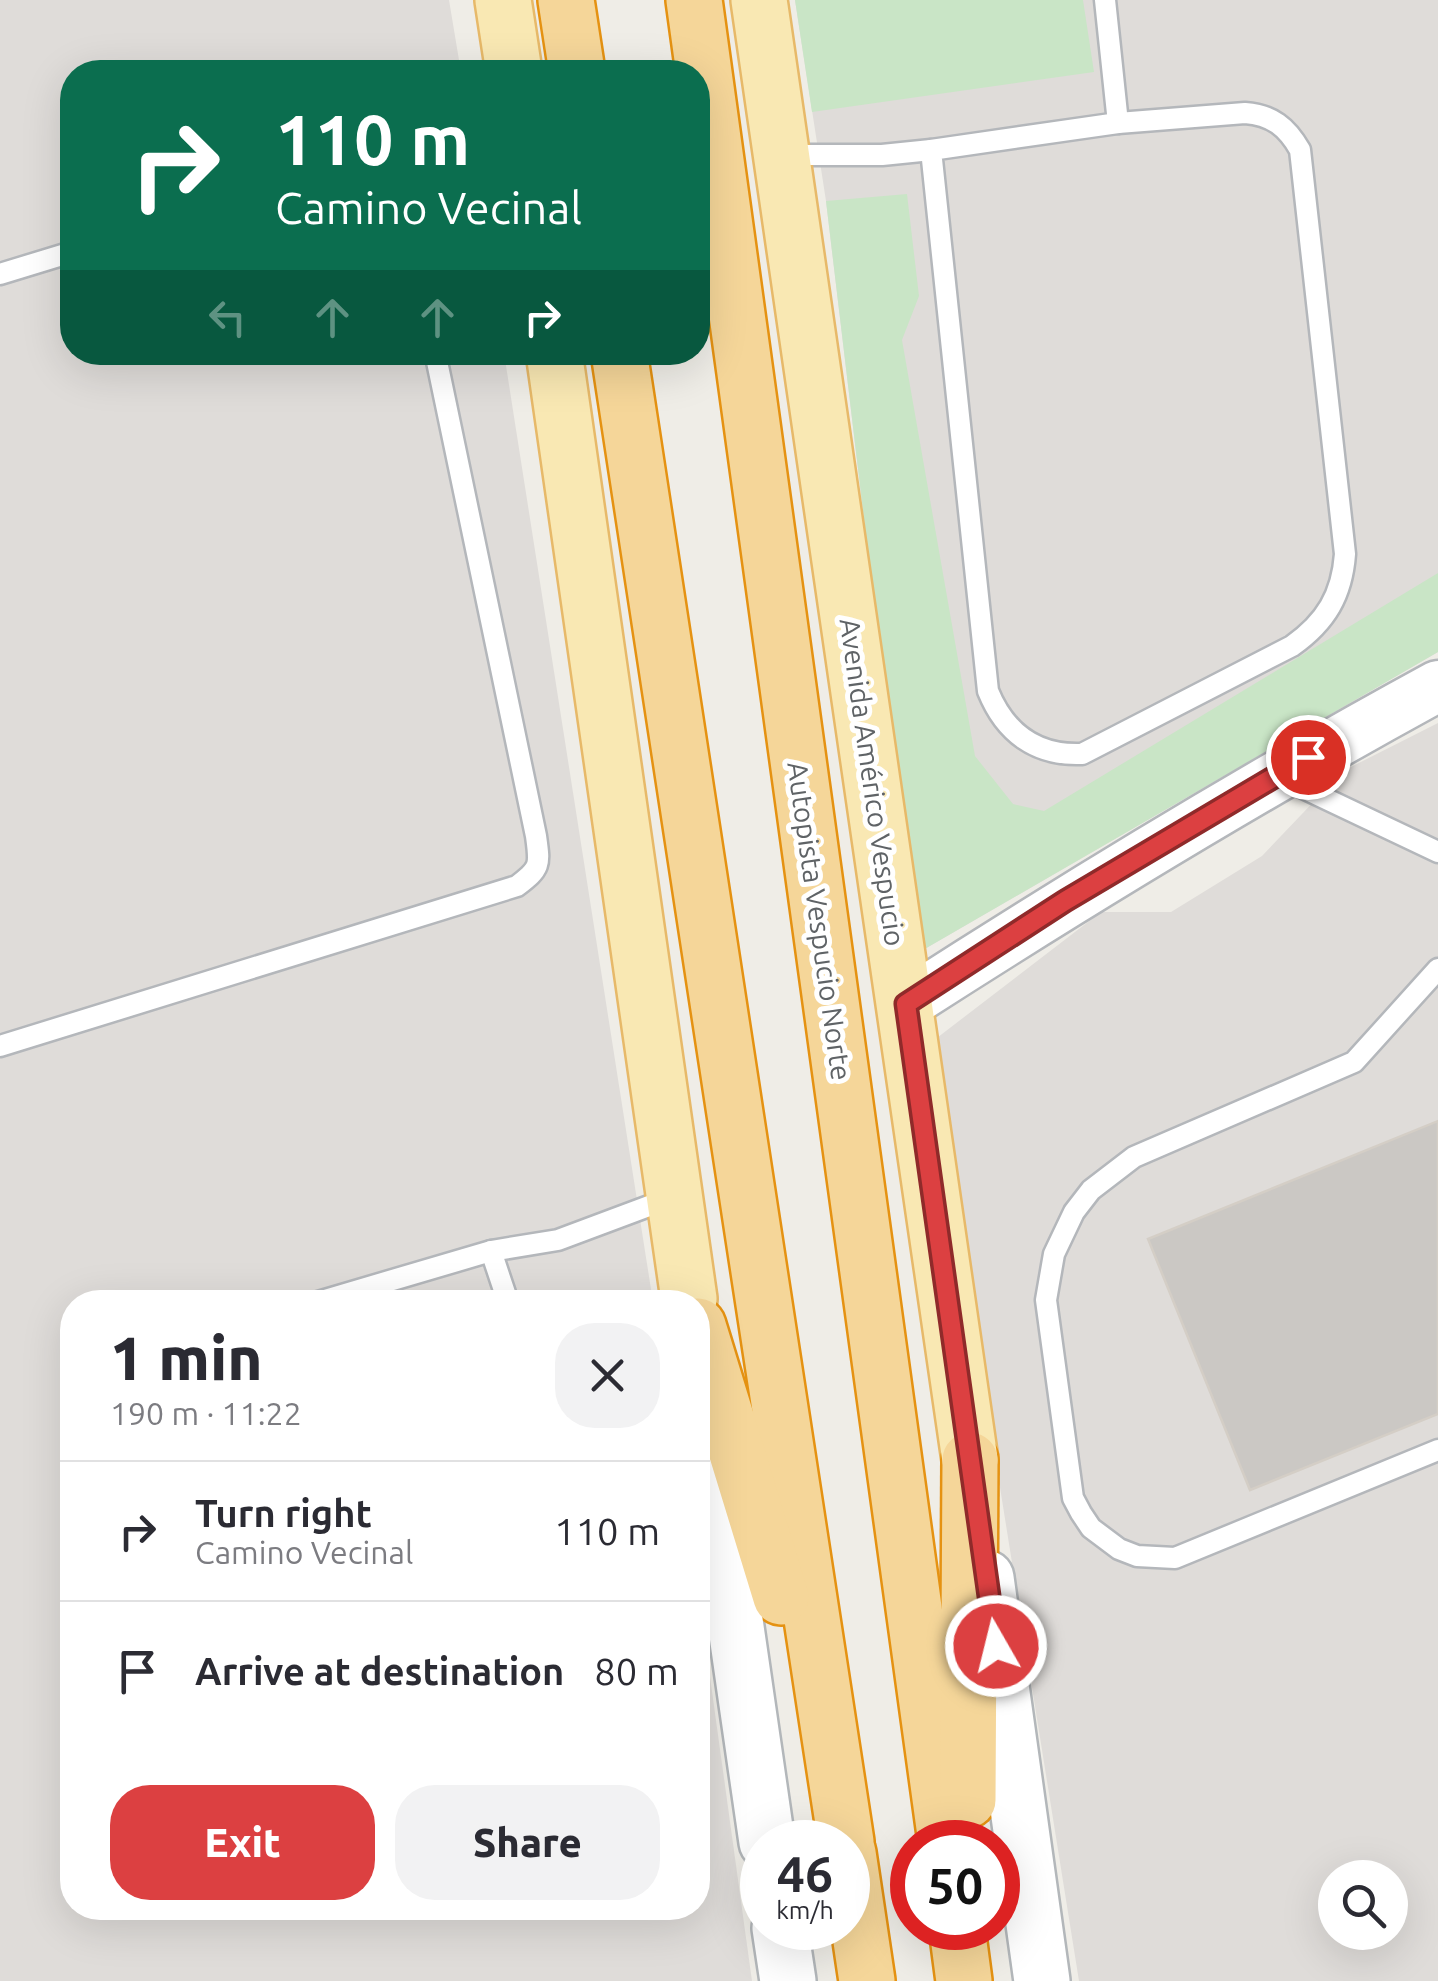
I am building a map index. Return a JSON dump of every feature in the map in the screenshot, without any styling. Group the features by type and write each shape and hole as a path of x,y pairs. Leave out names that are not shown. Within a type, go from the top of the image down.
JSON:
{"highway":[{"path":"566,0 575,60"},
{"name":"Autopista Vespucio Norte","path":"694,0 702,60"},
{"name":"Autopista Vespucio Norte","path":"710,117 943,1820"},
{"path":"622,365 843,1820"},
{"path":"710,1367 836,1777"},
{"path":"968,1820 970,1460"},
{"path":"862,1950 866,1981"},
{"path":"961,1950 966,1981"},
{"path":"966,1981 967,1950"}],"main road":[{"path":"504,0 512,60"},
{"name":"Avenida Américo Vespucio","path":"759,0 906,1004 1042,1981"},
{"path":"556,365 689,1290"},
{"path":"710,1443 764,1820"},
{"path":"783,1950 788,1981"}],"street":[{"path":"906,1004 1065,901 1276,775 1438,686"}],"lane":[{"path":"1104,0 1118,123"},
{"path":"782,156 882,155 1118,123 1258,114 1282,125 1300,150 1345,554 1338,592 1328,614 1292,646 1082,754 1064,755 1029,744 1010,730 996,712 988,691 931,150"},
{"path":"0,274 60,256"},
{"path":"0,1046 518,886 535,872 540,862 536,836 438,365"},
{"path":"1276,775 1438,852"},
{"path":"1438,968 1354,1062 1134,1157 1111,1172 1083,1201 1063,1232 1054,1254 1046,1300 1074,1498 1091,1528 1119,1549 1137,1556 1176,1558 1438,1450"},
{"path":"359,1290 491,1251 558,1240 675,1196"},
{"path":"491,1251 504,1290"}],"shaded area":[{"path":"0,0 449,0 459,60 60,60 60,365 506,365 651,1290 60,1290 60,1920 710,1920 710,1677 740,1894 740,1950 748,1950 752,1981 0,1981"},
{"path":"795,0 1438,0 1438,652 916,954 826,201"},
{"path":"1438,723 1438,1981 1079,1981 929,1044 1101,912 1171,912 1262,856 1343,771"}],"green space":[{"path":"795,0 1083,0 1094,72 812,112"},
{"path":"907,194 919,296 902,340 975,756 1013,804 1044,811 1438,573 1438,652 916,954 826,201"}],"building":[{"path":"1438,1121 1438,1414 1250,1490 1148,1239"}],"route":[{"path":"996,1646 906,1004 1065,901 1308,757"}]}
